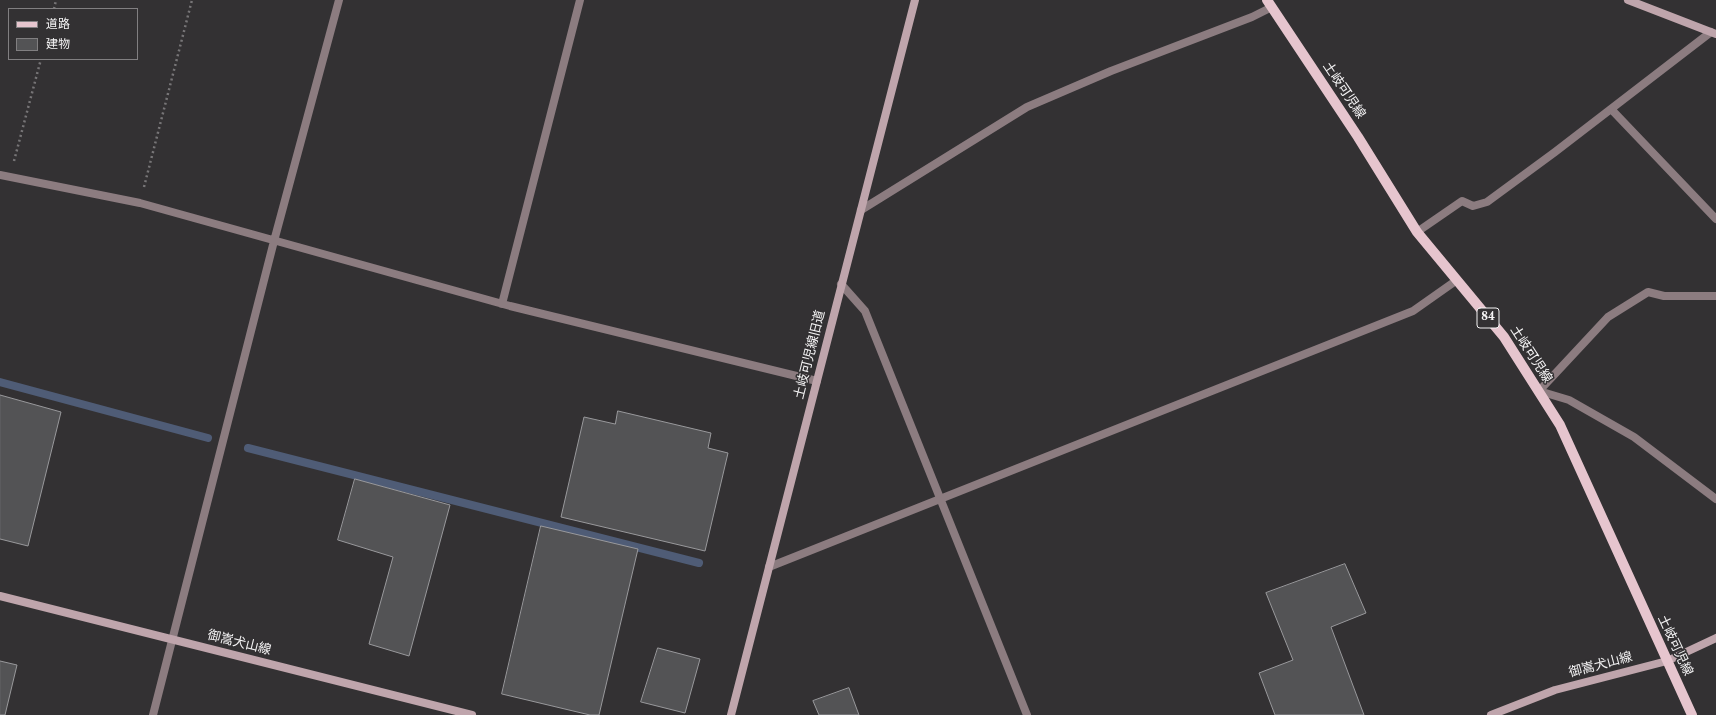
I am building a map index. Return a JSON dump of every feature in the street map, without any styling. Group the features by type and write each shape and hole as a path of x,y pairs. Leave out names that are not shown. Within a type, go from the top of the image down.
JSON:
{"main road":[{"name":"土岐可児線","path":"1270,4 1358,137 1417,232 1504,337 1560,426 1692,715"}],"street":[{"path":"153,715 274,241 339,0"},
{"path":"502,304 580,0"},
{"name":"土岐可児線旧道","path":"731,715 915,0"},
{"path":"1628,0 1713,33"},
{"path":"861,210 1027,107 1111,71 1252,17 1270,4"},
{"path":"1417,232 1462,201 1473,206 1487,202 1713,33"},
{"path":"1611,109 1716,219"},
{"path":"0,175 140,203 502,304 817,381"},
{"path":"769,567 1413,311 1458,280"},
{"path":"841,284 865,311 1027,715"},
{"path":"1716,296 1664,296 1648,292 1608,317 1539,391 1569,400 1634,437 1716,498"},
{"name":"御嵩犬山線","path":"0,596 472,715"},
{"name":"御嵩犬山線","path":"1491,715 1555,690 1667,661 1716,638"}],"path":[{"path":"140,203 192,0"},
{"path":"10,177 41,60"}],"building":[{"path":"0,395 61,412 28,546 0,539"},
{"path":"618,411 711,433 708,448 728,453 705,551 561,517 584,417 615,424"},
{"path":"355,479 450,505 409,656 369,644 393,557 338,540"},
{"path":"541,526 638,549 599,715 590,715 502,694"},
{"path":"1345,564 1366,613 1331,627 1364,715 1275,715 1259,673 1293,660 1266,593"},
{"path":"658,648 700,659 685,713 641,702"},
{"path":"0,661 17,665 5,715 0,715"},
{"path":"849,688 859,715 819,715 813,701"}],"waterway":[{"path":"0,382 208,438"},
{"path":"248,448 699,563"}]}
